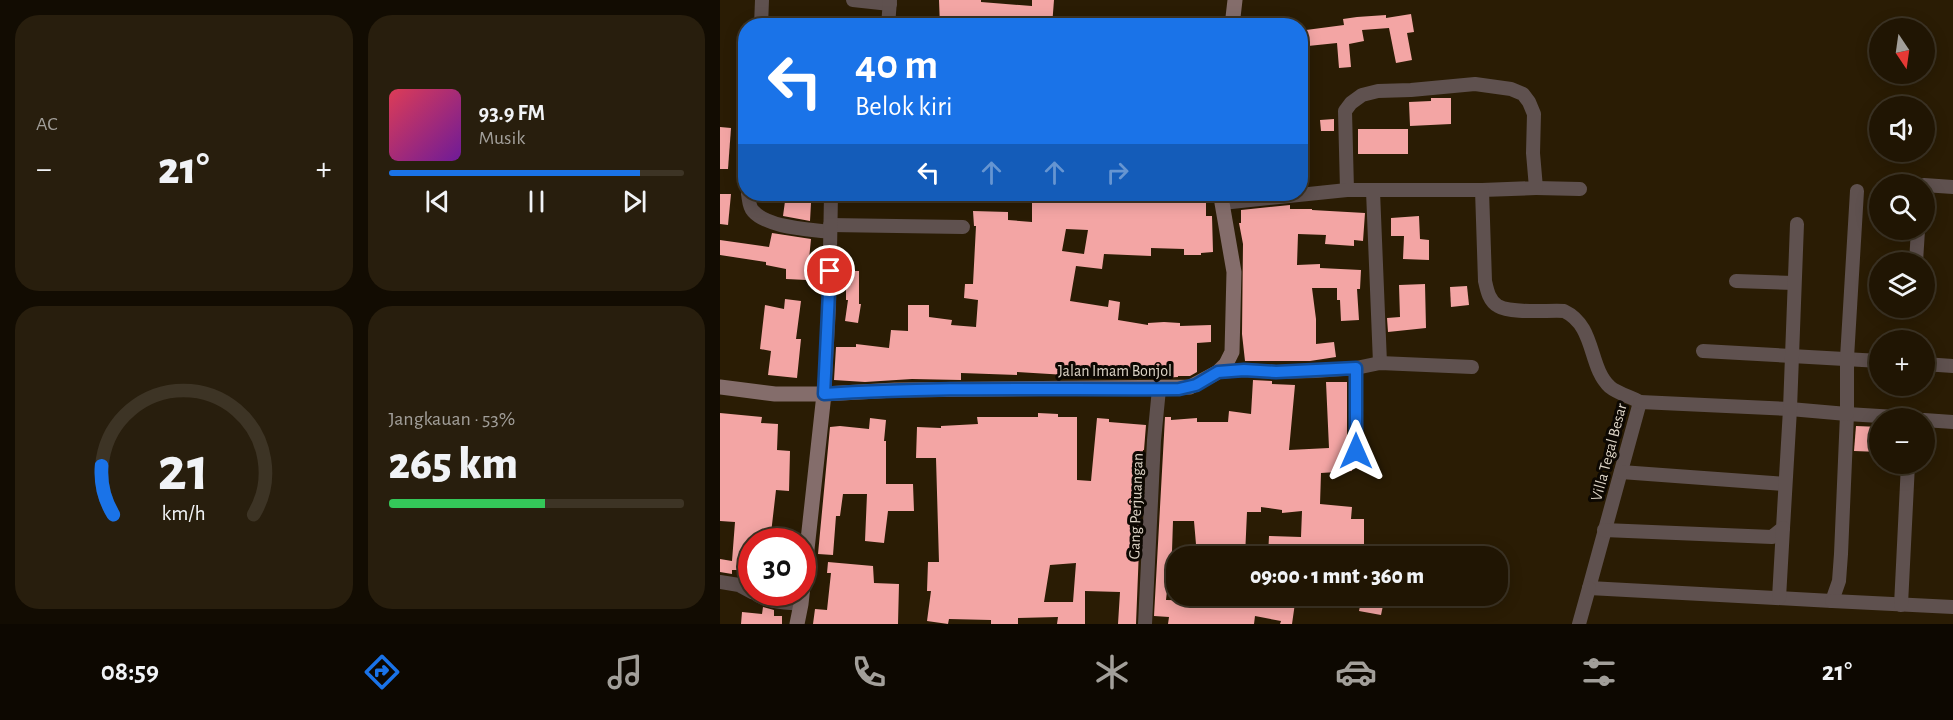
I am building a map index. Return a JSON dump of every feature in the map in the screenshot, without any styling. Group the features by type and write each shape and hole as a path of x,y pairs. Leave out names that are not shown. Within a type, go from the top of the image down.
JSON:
{"street":[{"path":"761,18 762,0"},
{"path":"853,0 890,2 889,18"},
{"path":"1233,18 1235,0"},
{"path":"1347,190 1345,111 1351,103 1362,95 1378,91 1474,84 1510,89 1523,94 1529,102 1534,114 1533,153 1536,188"},
{"path":"1935,186 1953,187"},
{"path":"1308,193 1347,190 1580,189"},
{"name":"Villa Tegal Besar","path":"1482,190 1485,281 1489,296 1496,305 1506,310 1570,313 1583,327 1604,379 1611,388 1640,402 1579,624"},
{"path":"1373,191 1380,363"},
{"path":"1832,601 1839,581 1841,554 1847,358 1857,191"},
{"path":"749,201 754,213 769,221 792,227 963,227"},
{"path":"809,528 824,394 831,201"},
{"path":"1218,372 1226,364 1232,352 1234,272 1223,201"},
{"path":"1779,598 1790,409 1797,224"},
{"path":"1736,281 1794,283"},
{"path":"1703,351 1869,360"},
{"path":"1218,372 1356,368 1380,363 1472,367"},
{"path":"1935,365 1953,366"},
{"path":"1356,368 1356,451"},
{"name":"Jalan Imam Bonjol","path":"720,387 775,393 824,394 918,389 1159,389 1190,387 1218,372"},
{"name":"Gang Perjuangan","path":"1145,624 1154,440 1159,389"},
{"path":"1640,402 1869,415"},
{"path":"1935,421 1953,422"},
{"path":"1621,472 1785,484"},
{"path":"1901,605 1908,474"},
{"path":"1604,530 1772,537 1782,528"},
{"path":"720,582 738,585"},
{"path":"1589,588 1953,606"},
{"path":"797,624 801,606"}],"building":[{"path":"939,0 981,0 981,2 1032,6 1032,0 1054,0 1053,18 940,18"},
{"path":"1411,14 1414,32 1407,33 1412,60 1396,63 1389,28 1362,30 1364,41 1349,44 1351,67 1339,68 1337,43 1308,46 1308,30 1344,25 1343,19 1386,15 1386,18"},
{"path":"1431,98 1451,98 1451,124 1410,126 1409,102 1431,101"},
{"path":"1334,119 1334,131 1321,131 1320,120"},
{"path":"720,127 731,128 728,169 720,169"},
{"path":"1358,129 1408,129 1408,154 1358,154"},
{"path":"720,194 731,194 728,225 720,224"},
{"path":"785,201 811,203 810,221 783,216"},
{"path":"1032,201 1206,201 1206,216 1212,216 1213,252 1184,255 1184,249 1151,248 1151,256 1104,254 1102,269 1076,266 1070,301 1108,307 1109,300 1120,302 1118,320 1148,325 1148,323 1164,322 1180,323 1180,326 1211,325 1211,342 1197,343 1197,372 1190,376 1159,378 1126,373 1125,378 1108,378 1067,373 1066,375 1017,372 1017,375 961,373 961,380 912,379 865,382 834,380 836,347 856,347 856,344 889,348 891,330 908,331 908,305 929,305 929,317 952,320 951,325 976,327 978,300 964,298 965,284 973,284 976,226 974,226 973,211 1008,212 1008,220 1032,222","holes":["1066,229 1088,230 1084,254 1062,251"]},
{"path":"1290,205 1290,209 1365,213 1363,241 1354,240 1354,246 1325,244 1326,235 1298,234 1297,265 1320,264 1320,268 1361,270 1360,289 1357,289 1359,320 1341,321 1337,288 1312,288 1316,344 1334,342 1336,357 1310,361 1245,361 1242,334 1243,244 1239,223 1241,223 1241,210"},
{"path":"1419,216 1420,239 1429,240 1429,260 1403,259 1404,236 1391,236 1391,218"},
{"path":"772,233 811,239 807,280 786,279 786,269 766,265 766,262 720,255 720,240 769,247"},
{"path":"853,271 859,271 859,304 861,304 858,323 845,321 848,300 846,300 846,285 851,285"},
{"path":"1425,284 1426,328 1388,332 1387,318 1400,317 1399,285"},
{"path":"1467,286 1469,305 1451,307 1450,287"},
{"path":"785,299 801,301 796,339 801,339 797,378 768,375 771,351 760,349 765,305 784,309"},
{"path":"1253,380 1295,385 1289,450 1329,448 1326,382 1347,382 1347,451 1352,459 1352,471 1321,473 1320,504 1352,507 1351,519 1364,519 1364,544 1376,546 1268,546 1269,536 1301,537 1302,511 1282,513 1282,510 1261,507 1261,512 1247,512 1245,546 1196,546 1194,521 1173,521 1172,546 1166,546 1166,606 1295,606 1292,624 1280,624 1281,621 1255,616 1254,624 1168,624 1169,617 1154,616 1165,417 1171,417 1171,420 1197,418 1197,422 1228,422 1229,411 1251,414"},
{"path":"720,413 762,417 761,423 778,424 777,450 790,451 789,491 776,490 772,528 738,528 738,570 732,570 732,574 720,572 720,559 732,561 735,522 720,521"},
{"path":"1038,413 1058,414 1058,417 1077,417 1077,480 1091,481 1097,418 1109,419 1109,422 1146,425 1136,624 1118,624 1120,592 1085,591 1085,624 1057,624 1058,617 1018,618 1018,624 991,624 991,620 949,619 948,624 927,621 931,591 927,591 928,562 939,562 936,458 916,458 917,427 941,428 941,426 978,424 977,417 1038,417","holes":["1076,563 1073,602 1044,602 1050,565"]},
{"path":"870,418 886,420 884,441 886,441 886,484 913,484 914,511 888,511 884,543 865,541 867,494 843,494 840,516 836,516 833,555 818,554 830,427 869,429"},
{"path":"1856,426 1869,427 1869,452 1854,451"},
{"path":"828,562 873,566 874,583 899,584 898,624 813,624 815,609 827,610 831,573 827,573"},
{"path":"1360,606 1383,606 1381,615 1359,611"},
{"path":"763,607 774,610 774,616 782,616 782,624 741,624 742,612 762,614"}],"route":[{"path":"830,271 824,394 999,388 1179,389 1196,385 1218,372 1316,371 1356,368 1356,451"}]}
